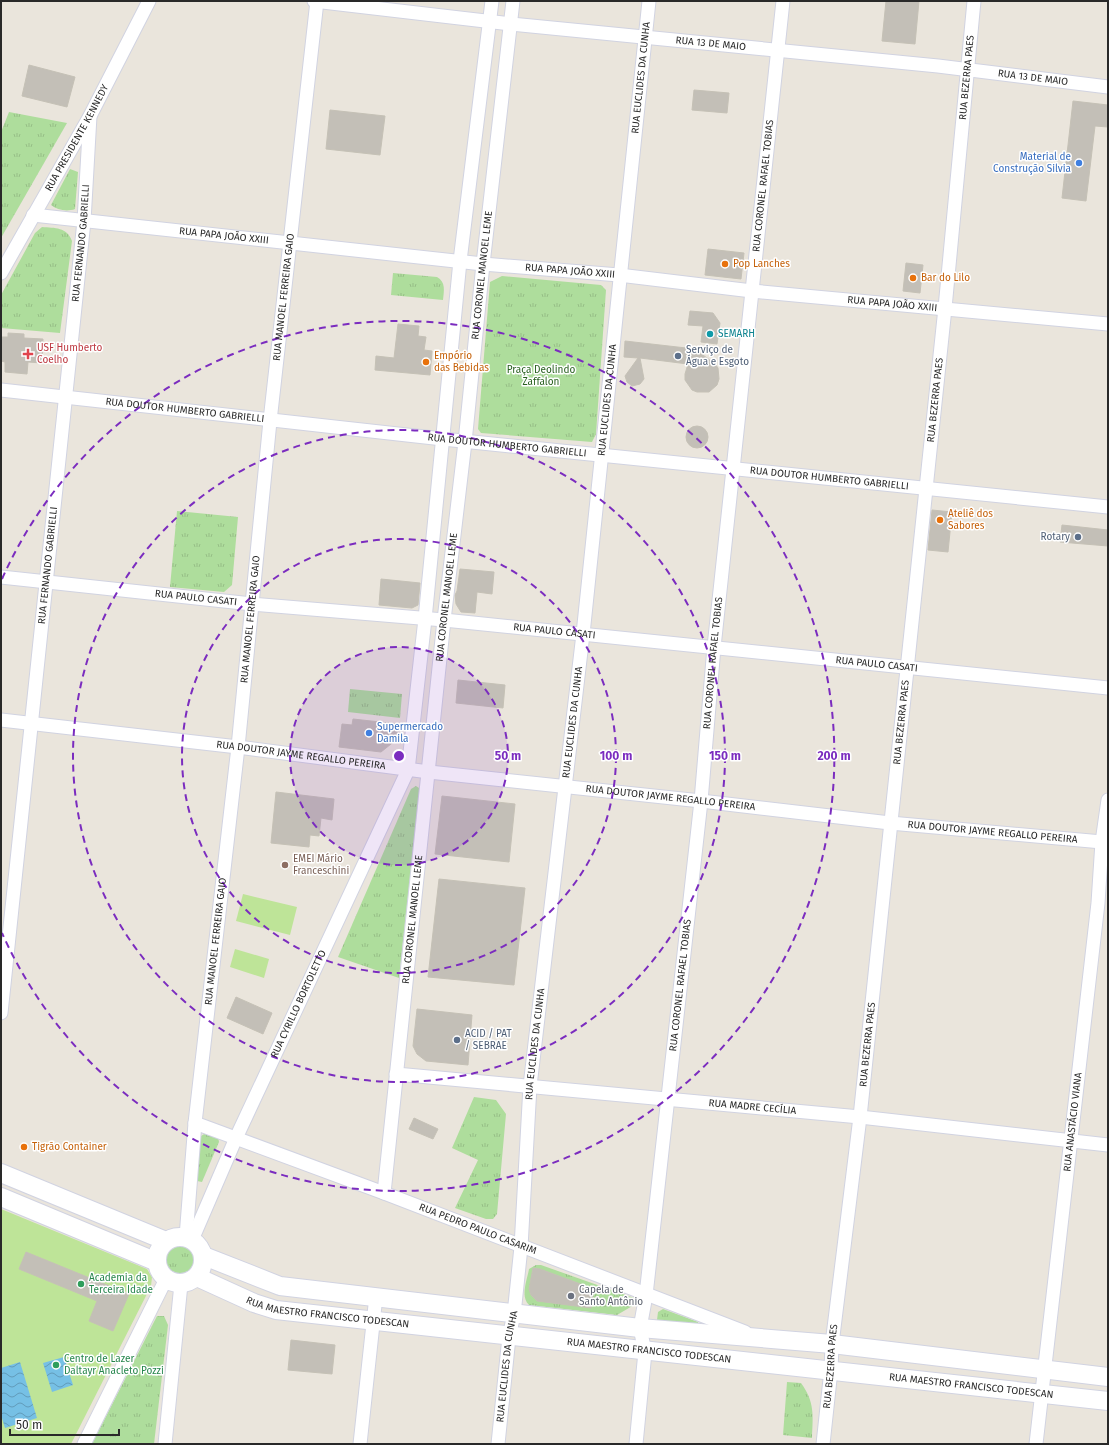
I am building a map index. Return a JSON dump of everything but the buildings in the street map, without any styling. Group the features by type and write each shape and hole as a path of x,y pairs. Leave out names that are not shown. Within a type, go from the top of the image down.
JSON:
{"main road":[{"path":"1,1173 166,1241"},
{"path":"1,1197 157,1262"},
{"path":"179,1236 189,1238 202,1249 204,1256 201,1271 181,1280 158,1268 157,1262 159,1250 166,1241 179,1236"},
{"name":"RUA MAESTRO FRANCISCO TODESCAN","path":"204,1256 280,1286 640,1328 832,1344 1108,1377"},
{"name":"RUA MAESTRO FRANCISCO TODESCAN","path":"181,1280 276,1310 646,1352 831,1370 1108,1401"}],"street":[{"name":"RUA PRESIDENTE KENNEDY","path":"1,273 90,116 149,1"},
{"name":"RUA 13 DE MAIO","path":"316,1 511,24 968,70 1108,87"},
{"name":"RUA MANOEL FERREIRA GAIO","path":"189,1238 195,1124 238,747 270,421 316,1"},
{"name":"RUA CORONEL MANOEL LEME","path":"408,770 425,619 460,261 492,1"},
{"name":"RUA CORONEL MANOEL LEME","path":"384,1193 444,620 466,442 483,264 513,1"},
{"name":"RUA EUCLIDES DA CUNHA","path":"498,1444 509,1337 514,1314 521,1247 530,1086 583,634 619,275 649,1"},
{"name":"RUA CORONEL RAFAEL TOBIAS","path":"636,1444 646,1352 640,1328 646,1295 666,1100 701,801 714,647 783,1"},
{"name":"RUA BEZERRA PAES","path":"823,1444 831,1370 832,1344 860,1117 944,308 974,1"},
{"name":"RUA FERNANDO GABRIELLI","path":"1,1013 30,723 84,221 90,116"},
{"name":"RUA PAPA JOÃO XXIII","path":"33,215 483,264 619,275 752,291 1108,324"},
{"name":"RUA DOUTOR HUMBERTO GABRIELLI","path":"1,390 65,399 466,442 602,454 1108,507"},
{"name":"RUA PAULO CASATI","path":"1,577 252,604 444,620 1108,688"},
{"name":"RUA DOUTOR JAYME REGALLO PEREIRA","path":"1,720 238,747 408,770 701,801 890,823 1102,842"},
{"name":"RUA CYRILLO BORTOLETTO","path":"189,1238 408,770"},
{"name":"RUA ANASTÁCIO VIANA","path":"1036,1444 1071,1141 1103,904 1102,842 1108,800"},
{"name":"RUA MADRE CECÍLIA","path":"396,1074 860,1117 1108,1145"},
{"name":"RUA PEDRO PAULO CASARIM","path":"195,1124 384,1193 760,1338"},
{"path":"84,1444 181,1280"},
{"path":"165,1444 181,1280"},
{"path":"360,1444 376,1296"}],"green space":[{"path":"9,112 67,123 1,238 1,132"},
{"path":"70,169 78,172 75,209 62,210 51,205"},
{"path":"42,227 60,229 70,236 72,241 60,333 1,328 1,295 35,233"},
{"path":"393,273 437,277 443,284 443,300 391,295"},
{"name":"Praça Deolindo Zaffalon","path":"502,276 601,285 606,290 596,434 592,442 481,433 478,429 490,282"},
{"path":"177,511 238,517 232,585 224,592 170,587"},
{"path":"350,689 402,694 400,718 348,712"},
{"path":"416,786 419,788 419,795 399,978 338,957 411,789"},
{"path":"243,894 297,907 290,935 236,921"},
{"path":"235,949 269,959 264,978 230,967"},
{"path":"474,1097 496,1100 506,1114 497,1214 493,1219 486,1219 455,1208 478,1160 452,1148"},
{"path":"206,1133 218,1137 219,1142 202,1182 197,1181 201,1136"},
{"name":"Centro de Lazer Daltayr Anacleto Pozzi","path":"1,1209 147,1269 152,1277 151,1286 71,1444 1,1444"},
{"path":"177,1244 183,1244 193,1251 196,1260 195,1266 189,1273 183,1276 177,1276 167,1269 164,1263 164,1257 171,1247"},
{"path":"536,1265 541,1265 634,1298 634,1305 617,1315 529,1305 525,1298 526,1283 529,1269"},
{"path":"663,1309 698,1322 698,1325 660,1322 657,1320 658,1312"},
{"path":"157,1316 164,1316 168,1325 154,1444 92,1444"},
{"path":"787,1382 801,1383 806,1390 811,1403 813,1416 812,1438 783,1435"}],"water":[{"path":"64,1357 73,1385 52,1392 43,1363"},
{"path":"20,1362 37,1418 5,1428 1,1415 1,1368"}],"place":[{"name":"Material de Construção Silvia","path":"1079,163"},
{"name":"Pop Lanches","path":"725,264"},
{"name":"Bar do Lilo","path":"913,278"},
{"name":"SEMARH","path":"710,334"},
{"name":"USF Humberto Coelho","path":"28,354"},
{"name":"Serviço de Água e Esgoto","path":"678,356"},
{"name":"Empório das Bebidas","path":"426,362"},
{"name":"Ateliê dos Sabores","path":"940,520"},
{"name":"Rotary","path":"1078,537"},
{"name":"Supermercado Damila","path":"369,733"},
{"name":"EMEI Mário Franceschini","path":"285,865"},
{"name":"ACID / PAT / SEBRAE","path":"457,1040"},
{"name":"Tigrão Container","path":"24,1147"},
{"name":"Academia da Terceira Idade","path":"81,1284"},
{"name":"Capela de Santo Antônio","path":"571,1296"},
{"name":"Centro de Lazer Daltayr Anacleto Pozzi","path":"56,1365"}]}
